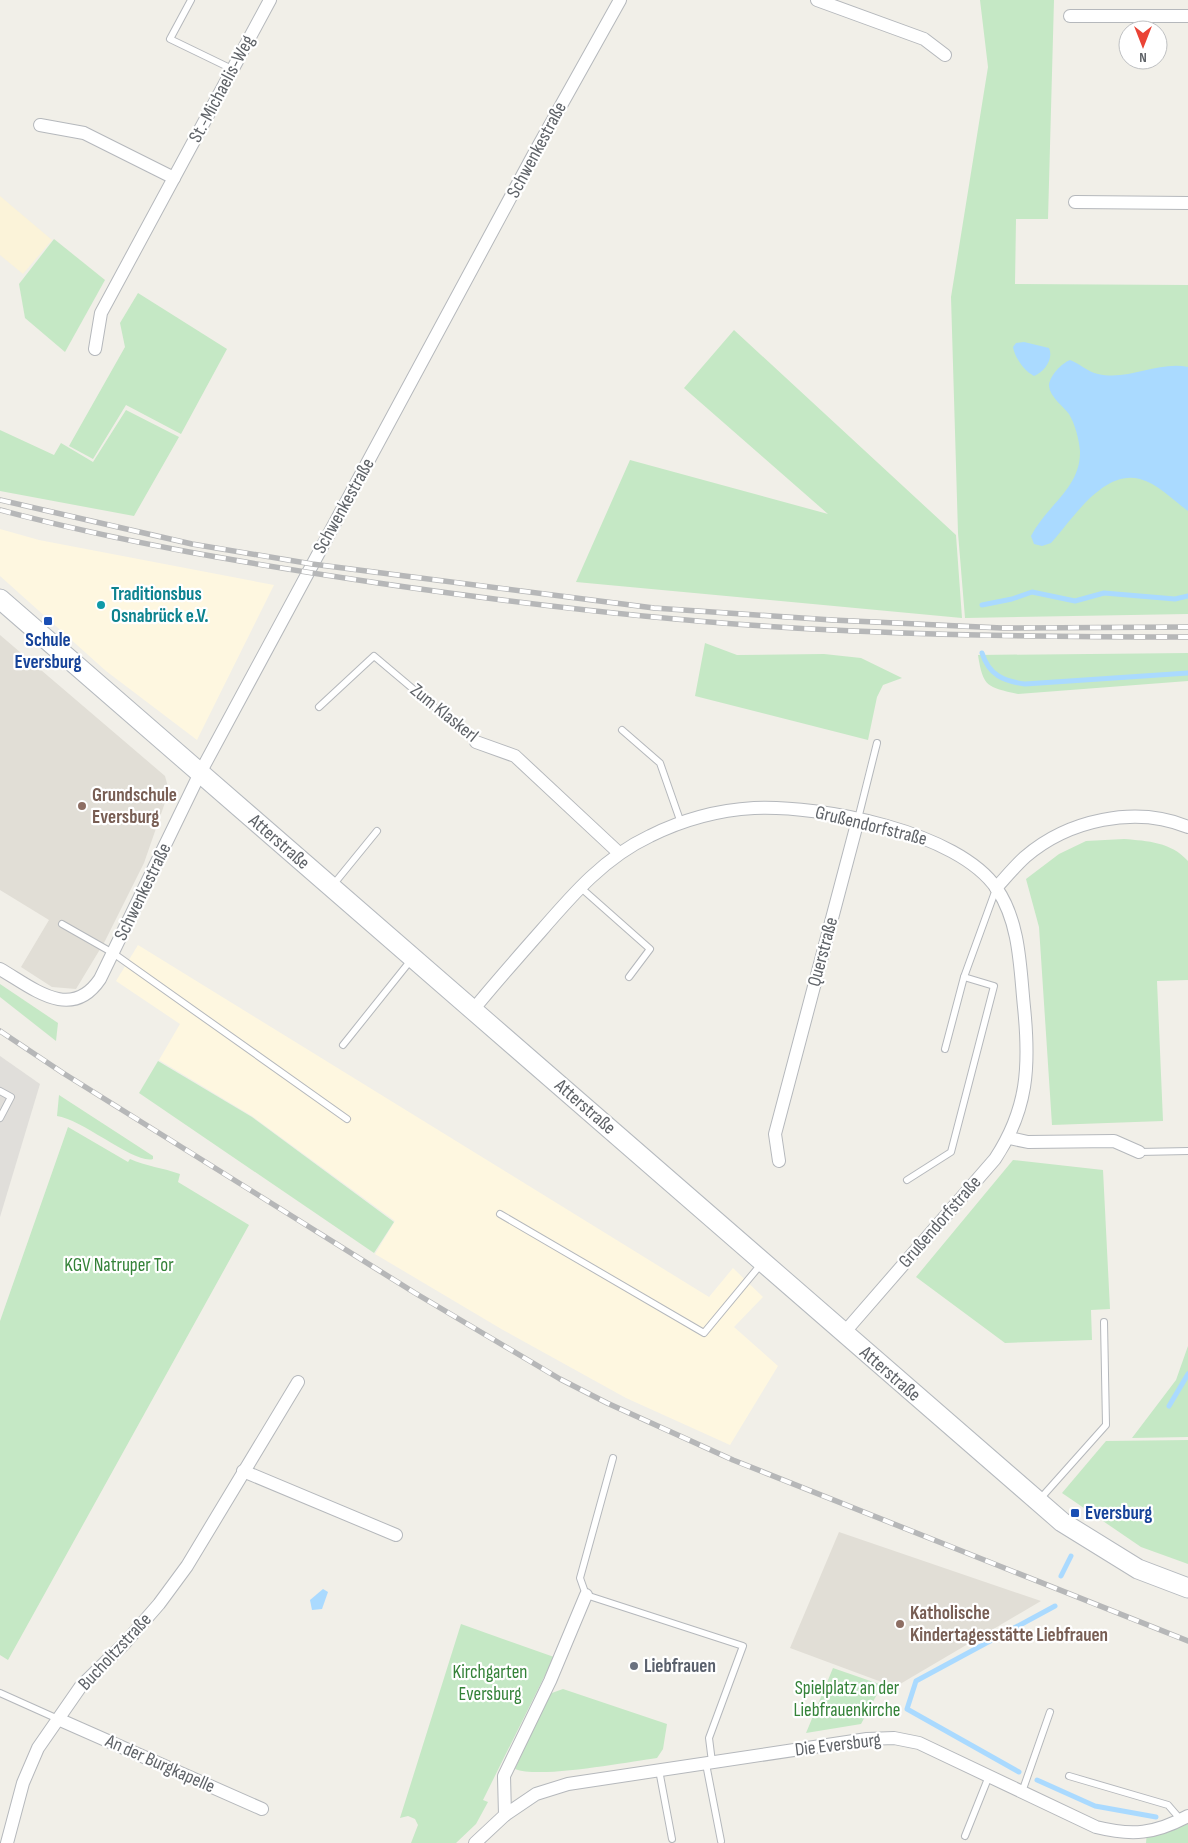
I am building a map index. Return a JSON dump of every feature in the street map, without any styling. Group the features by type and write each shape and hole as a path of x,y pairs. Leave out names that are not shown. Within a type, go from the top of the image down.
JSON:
{"street":[{"name":"St.-Michaelis-Weg","path":"95,349 101,313 270,0"},
{"name":"Schwenkestraße","path":"0,969 49,998 64,1001 78,999 92,990 113,952 200,773 535,152 620,0"},
{"path":"817,0 924,39 945,55"},
{"path":"1070,16 1188,16"},
{"path":"40,125 84,133 174,178"},
{"path":"1075,202 1188,203"},
{"name":"Atterstraße","path":"0,599 1037,1502 1087,1539 1138,1569 1188,1588"},
{"name":"Zum Klaskerl","path":"476,742 515,756 619,853"},
{"name":"Grußendorfstraße","path":"472,1010 579,887 619,853 650,836 681,823 718,813 755,808 806,809 858,820 936,842 969,861 996,888 1009,910 1017,942 1028,1050 1026,1083 1020,1112 1009,1138 995,1159 843,1334"},
{"path":"996,888 1025,857 1052,838 1076,827 1123,817 1153,818 1176,822 1188,827"},
{"name":"Querstraße","path":"779,1161 775,1134 858,820"},
{"path":"1009,1138 1028,1142 1114,1141 1139,1152"},
{"name":"Bucholtzstraße","path":"8,1843 23,1783 38,1748 82,1686 125,1643 160,1604 187,1566 298,1382"},
{"path":"243,1471 396,1535"},
{"path":"1164,1579 1188,1579"},
{"path":"505,1815 504,1776 550,1680 586,1594"},
{"name":"An der Burgkapelle","path":"58,1719 262,1809"},
{"name":"Die Eversburg","path":"475,1843 505,1815 536,1794 568,1784 868,1739 894,1738 919,1743 1096,1827 1120,1833 1147,1832 1169,1827 1184,1818"}],"lane":[{"path":"191,0 170,38 232,69"},
{"name":"Zum Klaskerl","path":"319,707 374,656 476,742"},
{"path":"622,730 660,763 681,823"},
{"name":"Querstraße","path":"858,820 877,743"},
{"path":"331,887 377,831"},
{"path":"579,887 650,949 629,976"},
{"path":"945,1050 964,977 996,888"},
{"path":"62,924 113,952 347,1119"},
{"path":"343,1044 413,958"},
{"path":"907,1180 951,1152 994,986 964,977"},
{"path":"0,1091 11,1097 0,1118"},
{"path":"1139,1152 1188,1151"},
{"path":"500,1214 704,1333 762,1262"},
{"path":"1037,1502 1106,1425 1104,1322"},
{"path":"613,1458 580,1578 586,1594 743,1646 709,1738 709,1763 721,1841"},
{"path":"0,1694 58,1719"},
{"path":"1022,1792 1050,1712"},
{"path":"659,1770 672,1839"},
{"path":"965,1836 989,1776"},
{"path":"1069,1776 1168,1804 1184,1818"}],"shaded area":[{"path":"0,529 39,540 274,585 197,740 106,671 0,576"},
{"name":"Grundschule Eversburg","path":"0,635 165,776 169,791 144,863 105,941 76,989 52,987 21,967 49,920 0,890"},
{"path":"138,945 709,1297 733,1268 763,1297 734,1327 778,1366 730,1445 626,1398 503,1330 375,1254 395,1221 252,1116 159,1060 180,1024 116,981"},
{"path":"0,1056 40,1084 0,1217"},
{"name":"Katholische Kindertagesstätte Liebfrauen","path":"839,1532 1041,1601 895,1687 790,1648"}],"green space":[{"path":"980,0 1054,0 1048,219 1016,219 1015,284 1188,285 1188,614 965,618 958,533 951,297 988,67"},
{"path":"54,239 105,280 65,352 25,318 19,284"},
{"path":"138,293 227,349 181,434 126,405 93,459 69,446 125,347 120,323"},
{"path":"734,330 956,535 962,618 576,582 630,460 828,514 684,388"},
{"path":"126,410 179,437 134,516 0,491 0,430 54,455 61,443 93,462"},
{"path":"705,643 737,655 824,654 861,658 902,678 883,685 877,697 868,740 695,696"},
{"path":"1188,653 1188,681 1018,694 988,684 982,674 978,655"},
{"path":"1124,839 1167,846 1188,861 1188,980 1157,981 1163,1121 1052,1125 1039,927 1026,879 1059,854 1086,841"},
{"path":"0,984 58,1023 56,1041 0,997"},
{"path":"158,1061 252,1117 394,1222 374,1253 139,1093"},
{"path":"59,1095 153,1156 153,1159 145,1159 134,1155 80,1125 57,1116"},
{"name":"KGV Natruper Tor","path":"68,1127 128,1162 130,1159 180,1174 178,1182 249,1225 8,1660 0,1655 0,1321"},
{"path":"1013,1160 1103,1170 1110,1309 1091,1310 1092,1340 1005,1343 916,1277"},
{"path":"1188,1346 1188,1437 1132,1438 1176,1380"},
{"path":"1188,1440 1188,1564 1141,1547 1062,1493 1106,1441"},
{"name":"Kirchgarten Eversburg","path":"461,1624 554,1657 483,1800 488,1802 476,1824 456,1843 411,1843 418,1825 415,1819 408,1816 400,1818"},
{"name":"Spielplatz an der Liebfrauenkirche","path":"833,1668 882,1685 861,1724 806,1733"},
{"path":"563,1689 667,1724 663,1749 657,1758 605,1766 544,1772 527,1772 515,1769 549,1694"},
{"path":"1188,1816 1188,1843 1146,1843 1147,1832"}],"sand":[{"path":"0,196 52,240 23,274 0,255"}],"water":[{"path":"1024,342 1049,348 1050,356 1047,365 1034,376 1023,368 1014,351 1013,347 1016,343"},
{"path":"1070,360 1094,373 1110,375 1121,375 1166,367 1188,367 1188,511 1147,481 1126,478 1113,482 1101,489 1079,510 1051,543 1042,546 1034,544 1031,536 1037,525 1069,486 1079,464 1080,451 1073,422 1069,414 1052,394 1049,386 1056,370"},
{"path":"323,1589 328,1592 322,1609 312,1610 310,1600"}],"waterway":[{"path":"982,605 1012,599 1032,592 1075,601 1104,593 1175,599 1188,596"},
{"path":"982,653 989,667 998,676 1025,684 1188,673"},
{"path":"1169,1406 1188,1374"},
{"path":"1061,1576 1071,1556"},
{"path":"1019,1772 907,1709 916,1681 1055,1606"},
{"path":"1037,1780 1095,1806 1156,1817"}],"railway":[{"path":"0,500 192,544 312,564 654,608 832,620 1002,628 1188,627"},
{"path":"0,510 94,533 235,560 330,576 548,606 719,623 877,632 1010,636 1188,637"},
{"path":"0,1031 63,1073 415,1293 560,1379 607,1403 733,1460 1188,1641"}],"place":[{"name":"Traditionsbus Osnabrück e.V.","path":"101,605"},
{"name":"Schule Eversburg","path":"48,621"},
{"name":"Grundschule Eversburg","path":"82,806"},
{"name":"Eversburg","path":"1075,1513"},
{"name":"Katholische Kindertagesstätte Liebfrauen","path":"900,1624"},
{"name":"Liebfrauen","path":"634,1666"}]}
